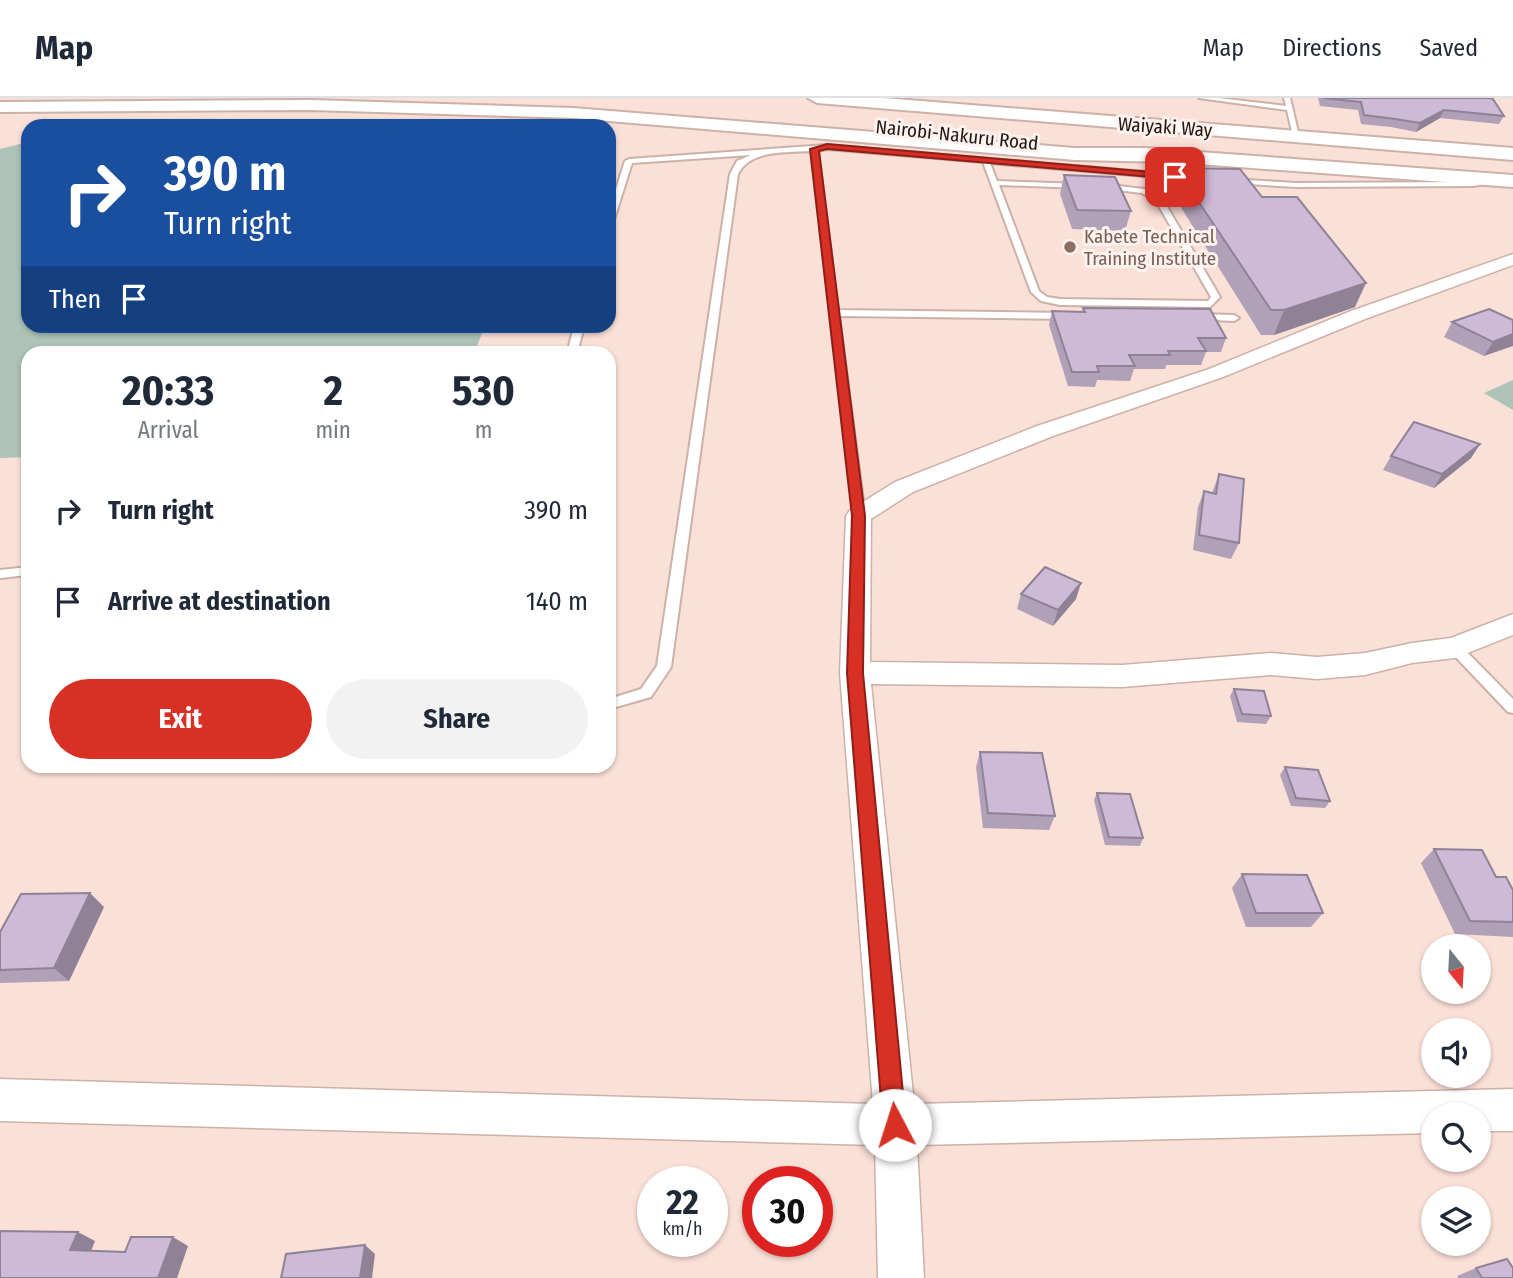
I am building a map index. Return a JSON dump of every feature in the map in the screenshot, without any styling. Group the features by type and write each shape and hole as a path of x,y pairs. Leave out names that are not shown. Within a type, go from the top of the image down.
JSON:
{"highway":[{"path":"0,99 32,98"},
{"name":"Nairobi-Nakuru Road","path":"401,98 593,105 858,125 1170,156 1513,181"},
{"name":"Waiyaki Way","path":"817,98 1513,154"},
{"path":"0,107 311,105 573,113 1075,154 1170,156"}],"street":[{"path":"901,1278 895,1125 855,673 859,516 904,487 1045,431 1216,373 1358,315 1513,259"},
{"path":"855,673 1122,676 1271,664 1317,668 1365,664 1412,653 1455,648 1513,624"},
{"path":"0,1100 895,1125 1513,1110"}],"lane":[{"path":"1202,98 1287,108"},
{"path":"1287,98 1287,108 1296,136"},
{"path":"616,201 629,161 827,146 1202,179"},
{"path":"814,149 859,516"},
{"path":"616,702 646,693 664,667 734,174 740,163 764,152"},
{"path":"986,161 994,183 1035,292 1044,299 1060,302 1196,306 1210,304 1216,297 1155,196 1127,187 994,183"},
{"path":"1216,180 1309,185 1474,184 1489,179"},
{"path":"834,313 1082,316"},
{"path":"1179,317 1234,318"},
{"path":"0,574 21,572"},
{"path":"1455,648 1513,708"}],"green space":[{"path":"21,144 21,333 482,333 477,346 21,346 21,457 0,458 0,149"},
{"path":"1513,380 1513,410 1484,393"}],"building":[{"path":"1323,98 1489,98 1493,99 1504,116 1444,110 1420,123 1364,115 1361,102"},
{"path":"1176,168 1240,169 1262,197 1297,197 1366,283 1284,310 1271,310"},
{"path":"1064,175 1115,177 1131,211 1077,210"},
{"path":"1083,308 1210,309 1226,338 1198,338 1206,351 1168,351 1170,355 1129,355 1135,366 1097,366 1099,372 1072,372 1052,311 1085,312"},
{"path":"1489,309 1513,320 1513,334 1493,342 1452,322"},
{"path":"1414,422 1480,444 1442,474 1391,456"},
{"path":"1219,474 1244,479 1239,543 1199,535 1204,491 1216,494"},
{"path":"1045,567 1081,583 1058,610 1021,594"},
{"path":"1234,689 1264,691 1271,716 1242,714"},
{"path":"980,752 1042,753 1055,816 988,813"},
{"path":"1285,767 1318,770 1330,801 1296,798"},
{"path":"1097,793 1130,794 1143,838 1109,837"},
{"path":"1434,849 1482,850 1496,877 1506,877 1513,890 1513,922 1470,921"},
{"path":"1242,874 1307,875 1323,913 1256,913"},
{"path":"90,893 54,968 0,970 0,932 21,894"},
{"path":"0,1231 78,1232 70,1250 125,1252 131,1237 173,1237 158,1278 0,1278"},
{"path":"365,1245 360,1278 281,1278 286,1254"},
{"path":"1507,1259 1513,1268 1513,1278 1482,1278 1476,1268"}],"place":[{"name":"Kabete Technical Training Institute","path":"1070,247"}],"route":[{"path":"895,1125 855,673 859,516 814,149 827,146 1175,177"}]}
